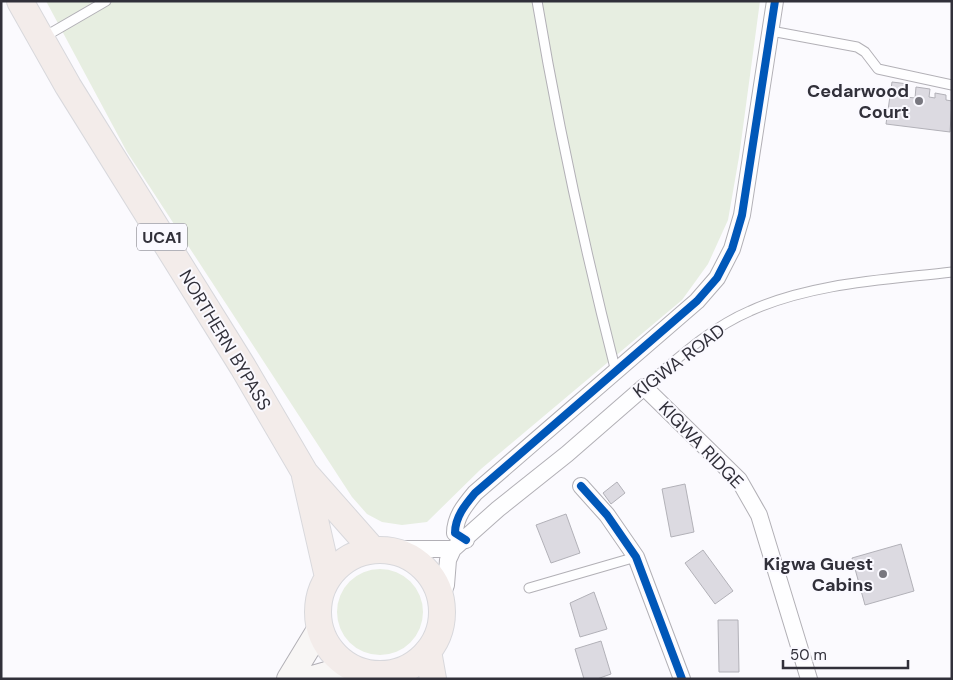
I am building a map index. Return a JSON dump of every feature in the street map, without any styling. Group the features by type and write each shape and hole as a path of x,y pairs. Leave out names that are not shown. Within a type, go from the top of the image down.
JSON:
{"main road":[{"name":"NORTHERN BYPASS","path":"20,1 68,86 244,367 305,473"},
{"name":"UCA1","path":"305,473 378,550"},
{"name":"UCA1","path":"305,473 328,578"},
{"path":"364,551 400,552 416,561 429,573 441,598 442,623 436,639 428,652 394,676 366,673 351,668 338,659 328,647 320,628 318,602 328,578 334,569 348,558 364,551"},
{"path":"289,679 320,628"},
{"path":"428,652 433,679"},
{"path":"309,679 351,668"}],"street":[{"path":"460,544 455,533 455,524 463,507 475,493 697,301 717,278 732,249 742,215 775,1"},
{"name":"KIGWA ROAD","path":"460,544 498,509 567,454 644,387"},
{"name":"KIGWA RIDGE","path":"644,387 738,480 750,496 759,515 809,679"},
{"path":"581,486 607,515 636,557 682,679"},
{"path":"378,550 460,544"},
{"path":"441,598 446,585 448,560 460,544"}],"lane":[{"path":"41,38 106,1"},
{"path":"537,1 550,77 588,257 616,372"},
{"path":"771,31 857,47 865,52 878,69 952,85"},
{"name":"KIGWA ROAD","path":"644,387 684,354 719,329 748,312 786,298 834,287 952,272"},
{"path":"528,588 636,557"}],"shaded area":[{"path":"46,1 760,1 739,157 728,220 708,264 682,300 481,469 427,522 402,525 382,522 367,514 352,497 127,152"},
{"path":"380,569 396,573 410,582 419,596 423,612 419,628 410,642 396,651 380,655 364,651 350,642 341,628 337,612 341,596 350,582 364,573"}],"building":[{"path":"892,82 908,84 906,97 915,98 916,87 930,89 929,97 935,98 935,93 946,95 946,100 952,101 950,132 886,124"},
{"path":"617,482 625,493 611,504 603,493"},
{"path":"685,484 694,532 671,537 662,489"},
{"path":"566,514 580,553 551,563 536,525"},
{"name":"Kigwa Guest Cabins","path":"901,544 914,591 865,605 852,558"},
{"path":"703,550 733,591 715,604 685,563"},
{"path":"594,592 607,629 580,637 570,603"},
{"path":"718,620 738,620 739,672 719,672"},
{"path":"601,641 611,674 597,679 584,679 575,649"}],"cycle path":[{"path":"466,540 455,533 455,527 461,512 475,493 697,301 717,278 732,249 742,215 775,1"},
{"path":"581,486 607,515 636,557 682,679"}],"place":[{"name":"Cedarwood Court","path":"919,101"},
{"name":"Kigwa Guest Cabins","path":"883,574"}]}
